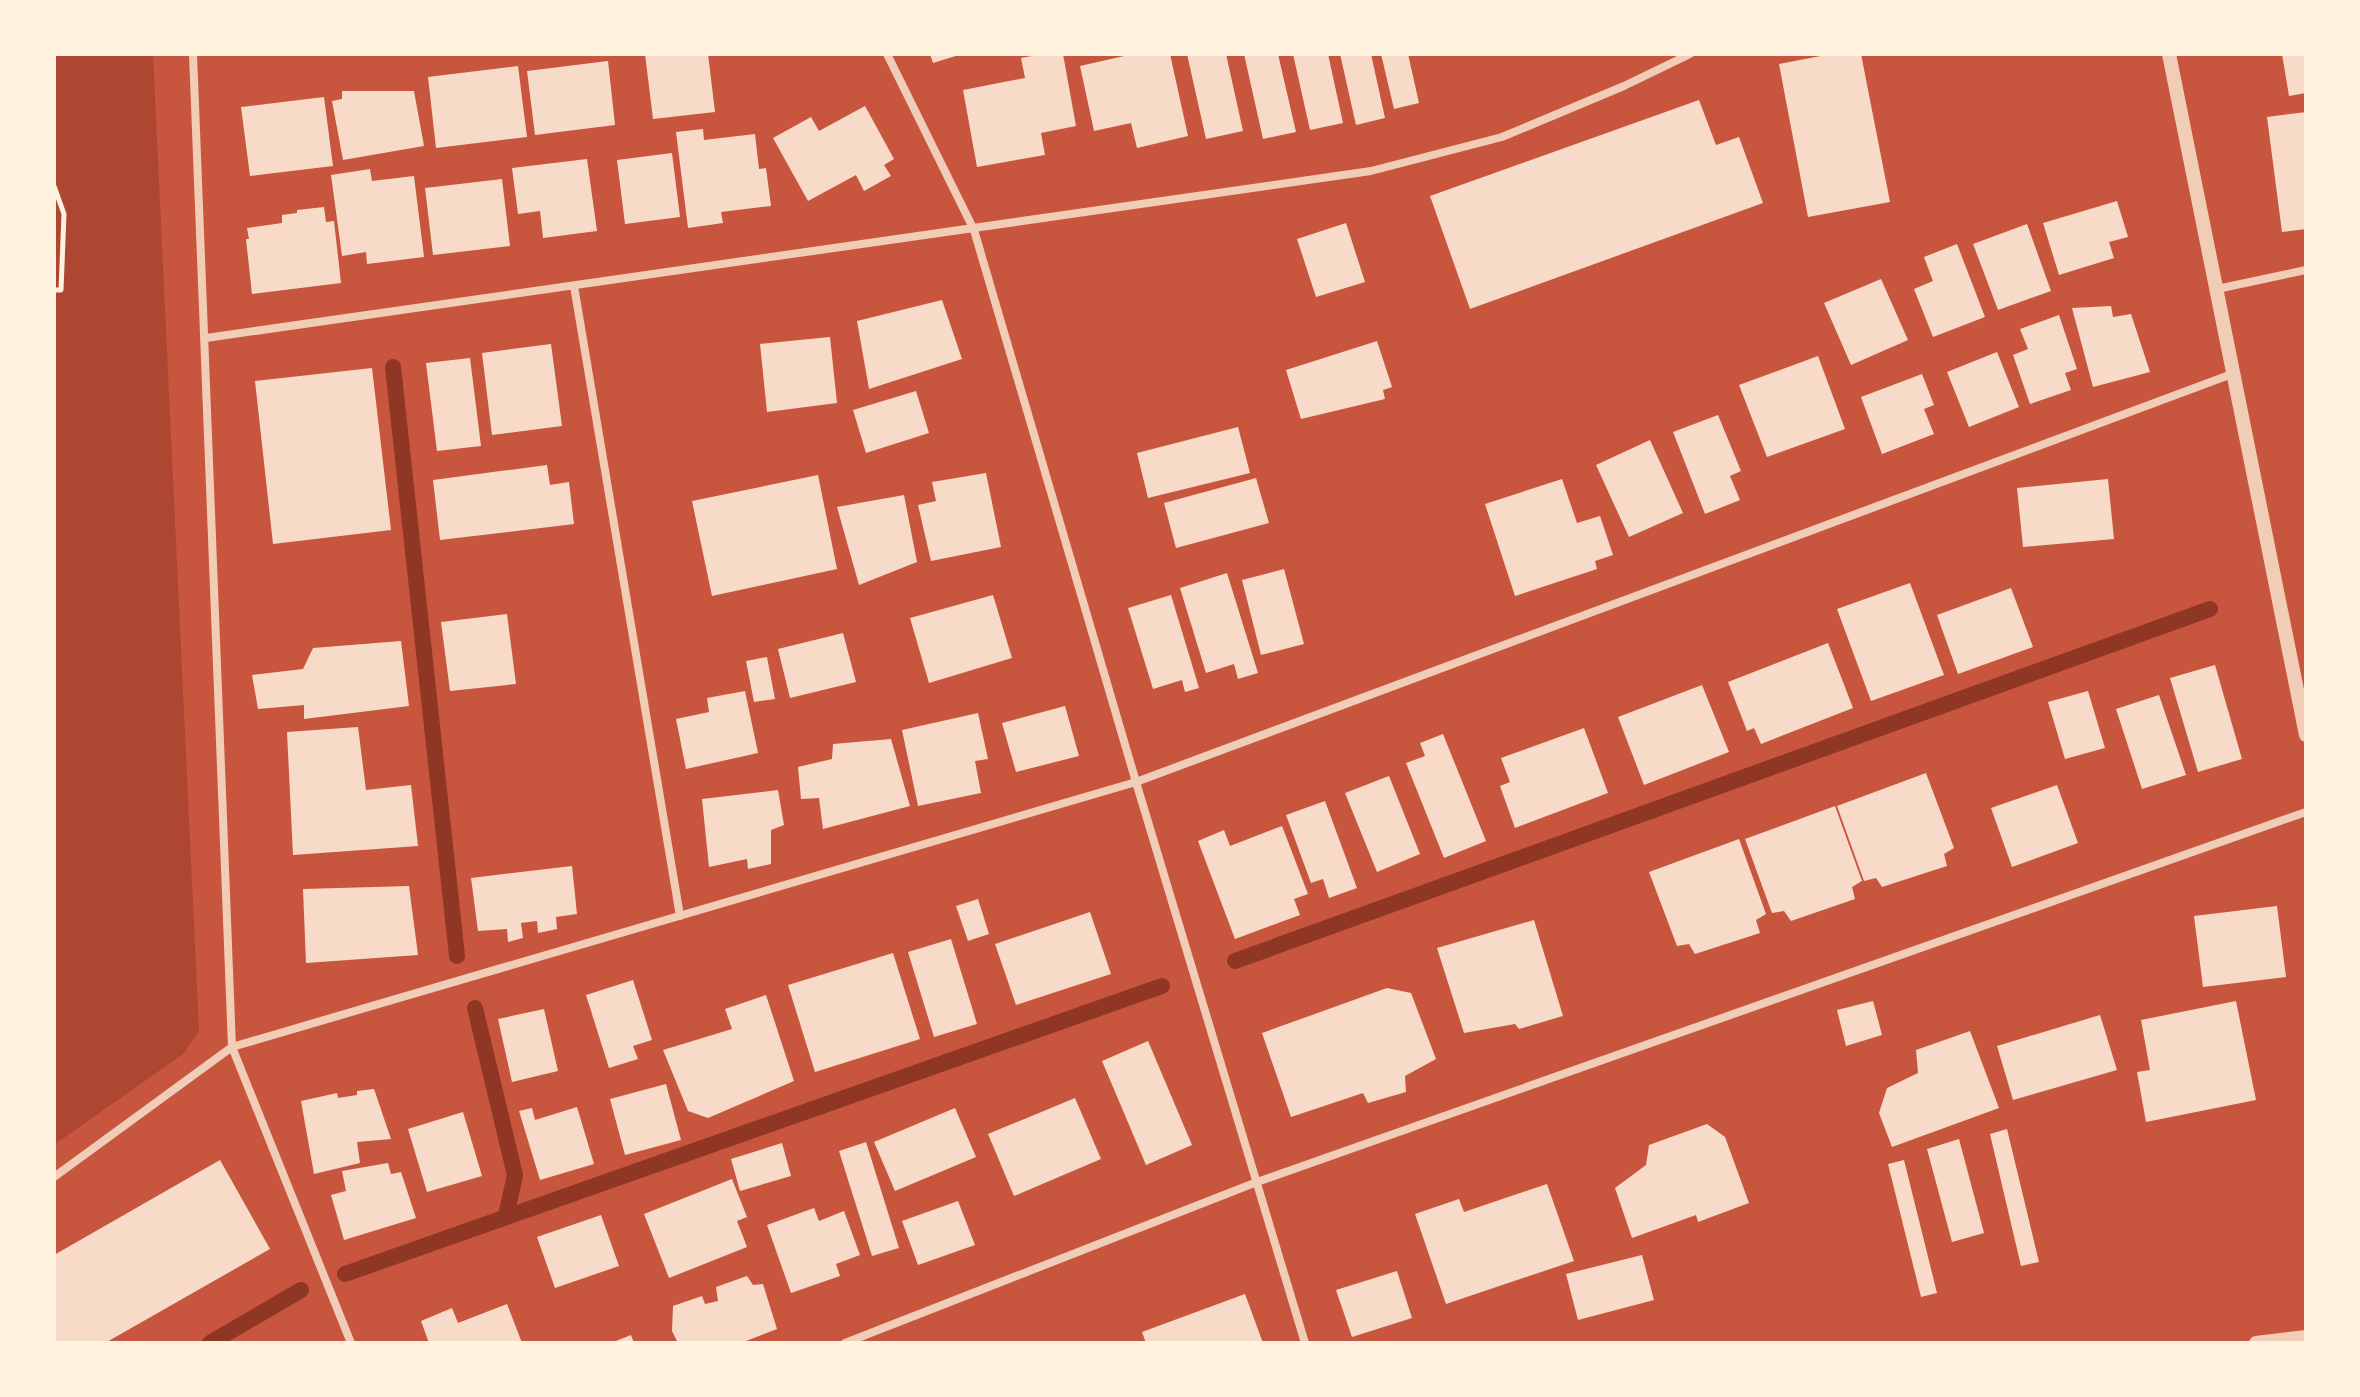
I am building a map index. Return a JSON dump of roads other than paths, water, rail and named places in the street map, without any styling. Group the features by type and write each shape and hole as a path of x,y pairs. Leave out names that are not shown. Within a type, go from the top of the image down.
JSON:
{"street":[{"path":"193,54 232,1047 351,1343"},
{"path":"887,54 974,230 1305,1343"},
{"path":"206,338 1371,171 1502,137 1624,86 1690,54"},
{"path":"2169,54 2306,735"},
{"path":"2217,289 2306,270"},
{"path":"574,286 680,916"},
{"path":"54,1177 232,1047 1136,782 2232,374"},
{"path":"845,1343 1257,1182 2306,812"},
{"path":"2256,1343 2306,1337"}],"waterway":[{"path":"393,367 457,956"},
{"path":"1235,961 2210,609"},
{"path":"345,1274 1162,986"},
{"path":"475,1008 515,1175 506,1216"},
{"path":"210,1343 301,1290"}]}
